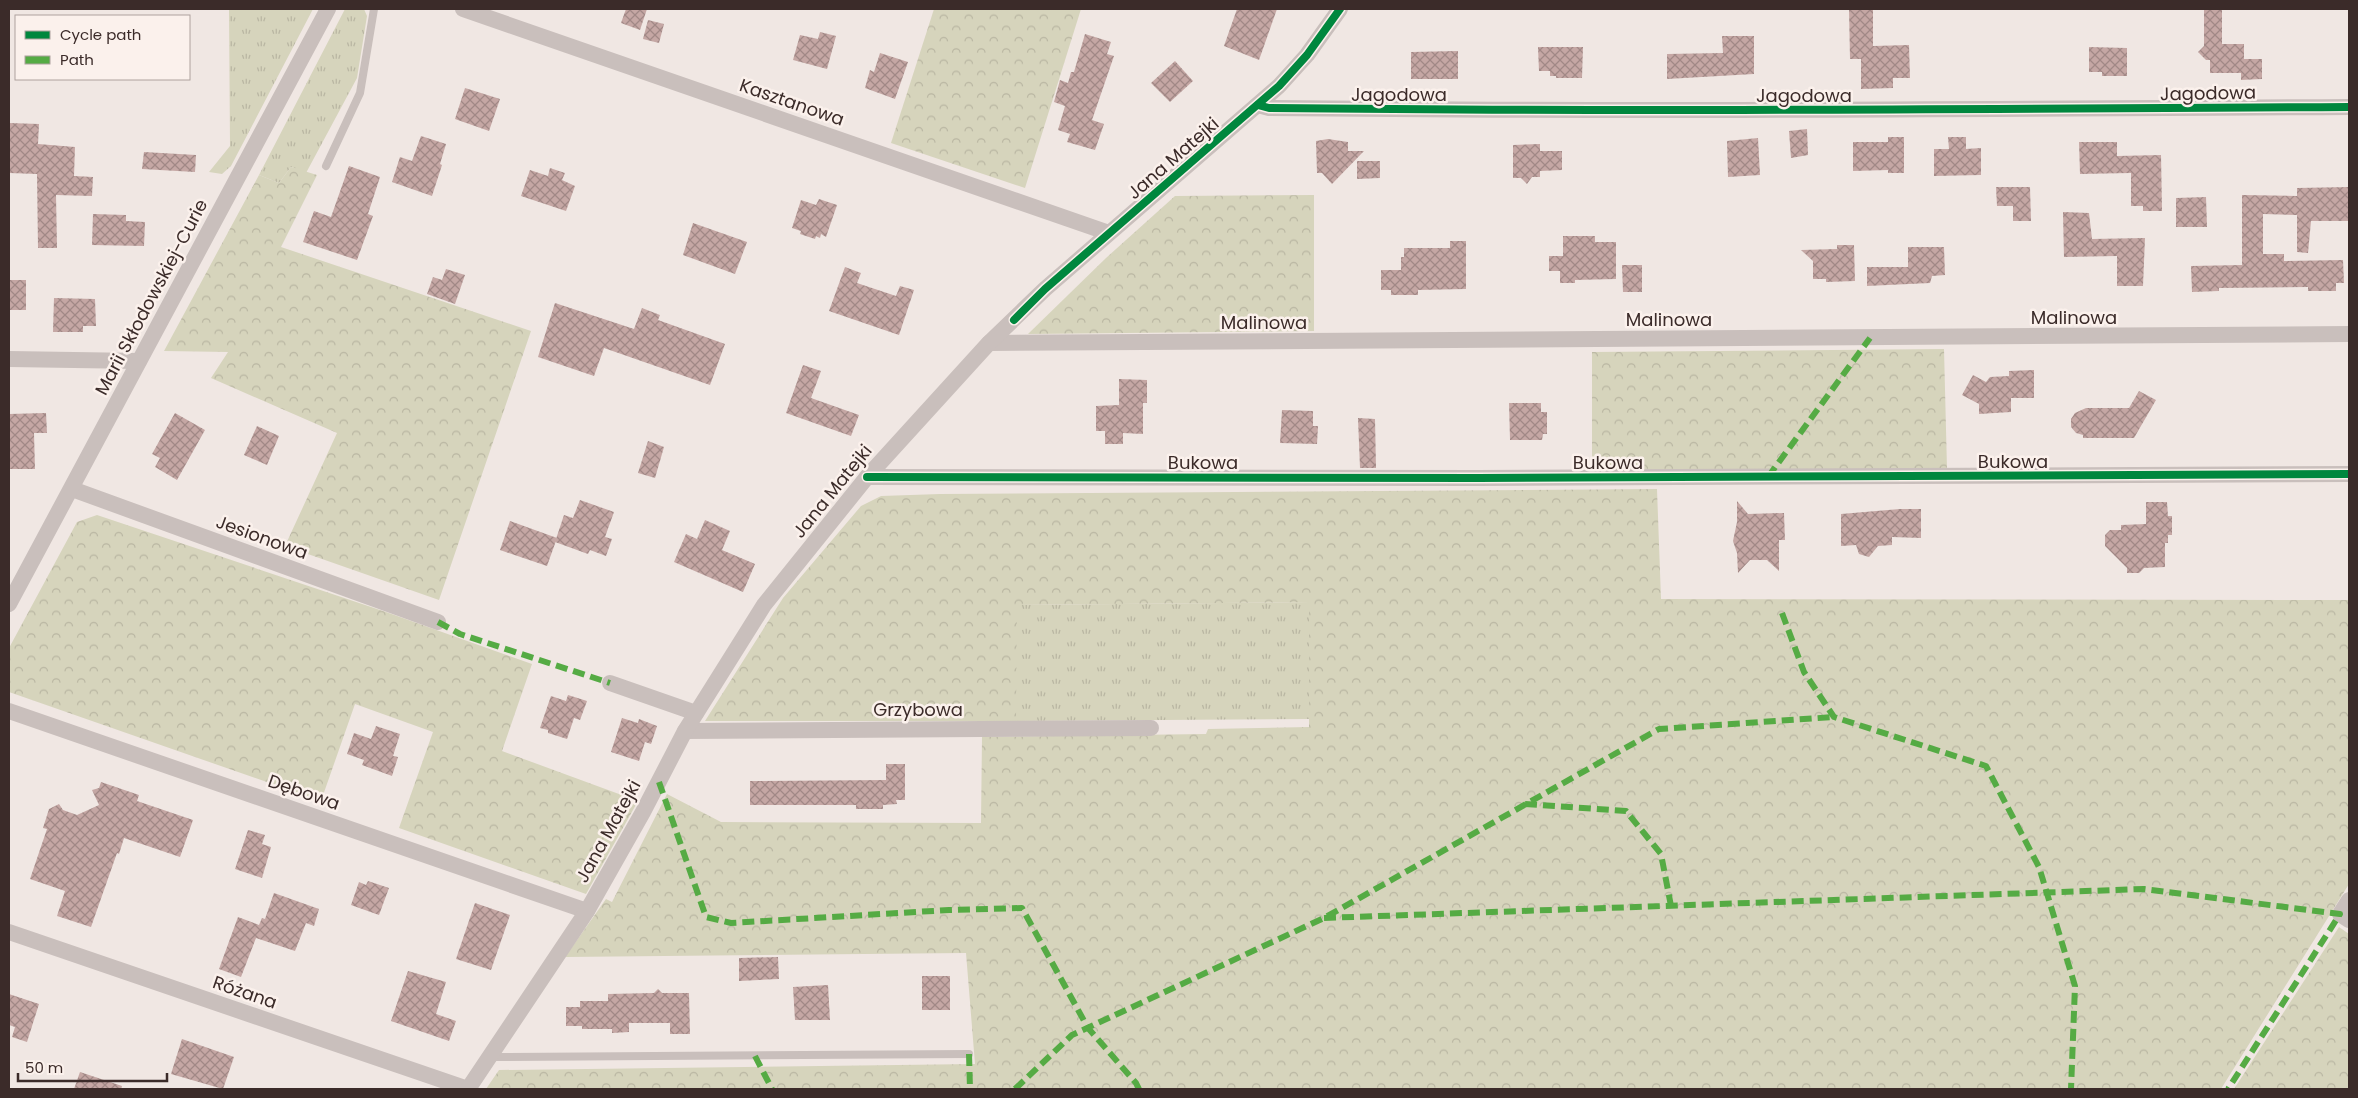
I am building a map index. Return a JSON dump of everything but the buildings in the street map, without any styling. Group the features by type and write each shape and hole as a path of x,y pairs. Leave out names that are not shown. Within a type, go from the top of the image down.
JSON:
{"street":[{"name":"Marii Skłodowskiej-Curie","path":"9,604 328,9"},
{"name":"Kasztanowa","path":"462,9 1109,233"},
{"name":"Jana Matejki","path":"468,1089 586,911 643,812 685,731 764,605 867,477 989,343 1109,233 1258,105 1308,55 1340,9"},
{"name":"Jagodowa","path":"1258,105 1269,108 1438,110 1990,110 2349,107"},
{"name":"Malinowa","path":"989,343 2349,334"},
{"path":"9,359 139,361"},
{"name":"Bukowa","path":"867,477 1478,478 2349,474"},
{"name":"Jesionowa","path":"72,489 438,622"},
{"path":"610,683 696,713"},
{"name":"Dębowa","path":"9,711 586,911"},
{"name":"Grzybowa","path":"685,731 1151,728"},
{"path":"2344,917 2349,900"},
{"name":"Różana","path":"9,932 468,1089"}],"lane":[{"path":"326,166 360,93 374,9"},
{"path":"491,1057 969,1054"}],"green space":[{"path":"229,9 313,9 231,166 222,174 209,172 230,146"},
{"path":"345,9 364,9 367,16 357,78 306,173 291,167 279,183 259,175"},
{"path":"934,9 1081,9 1025,188 891,143"},
{"path":"291,167 317,175 281,247 531,331 439,600 285,546 337,433 211,378 228,352 164,351 259,175 279,183"},
{"path":"1314,195 1314,331 1028,334 1106,258 1175,196"},
{"path":"1944,349 1947,469 1592,470 1592,352"},
{"path":"1657,489 1661,599 2349,600 2349,884 2221,1089 486,1089 499,1070 975,1064 966,953 565,957 606,899 612,902 667,794 721,822 981,823 982,737 1206,734 1208,729 1309,727 1309,602 1017,605 1016,721 705,721 783,598 861,506 881,496 940,494"},
{"path":"97,515 386,612 532,664 502,751 638,801 586,894 399,828 433,732 355,704 321,801 9,692 9,648 77,522"},
{"path":"1310,602 1310,719 1016,721 1016,605"},
{"path":"2339,927 2349,934 2349,1089 2234,1089"}],"marked path":[{"path":"1768,477 1870,338"},
{"path":"1782,613 1804,672 1834,717 1986,766 2039,867 2075,986 2071,1089"},
{"path":"438,622 460,634 610,683"},
{"path":"1015,1089 1072,1035 1324,918 1659,729 1834,717"},
{"path":"659,782 706,917 731,923 949,910 1022,908 1088,1028 1136,1083 1139,1089"},
{"path":"1525,804 1626,811 1661,854 1671,906"},
{"path":"1324,918 2144,889 2340,914 2228,1089"},
{"path":"969,1054 970,1089"},
{"path":"755,1056 772,1089"}],"cycle path":[{"path":"1014,320 1045,289 1279,86 1307,55 1340,9"},
{"path":"1258,105 1269,108 1539,110 2349,107"},
{"path":"867,477 1478,478 2349,474"}]}
